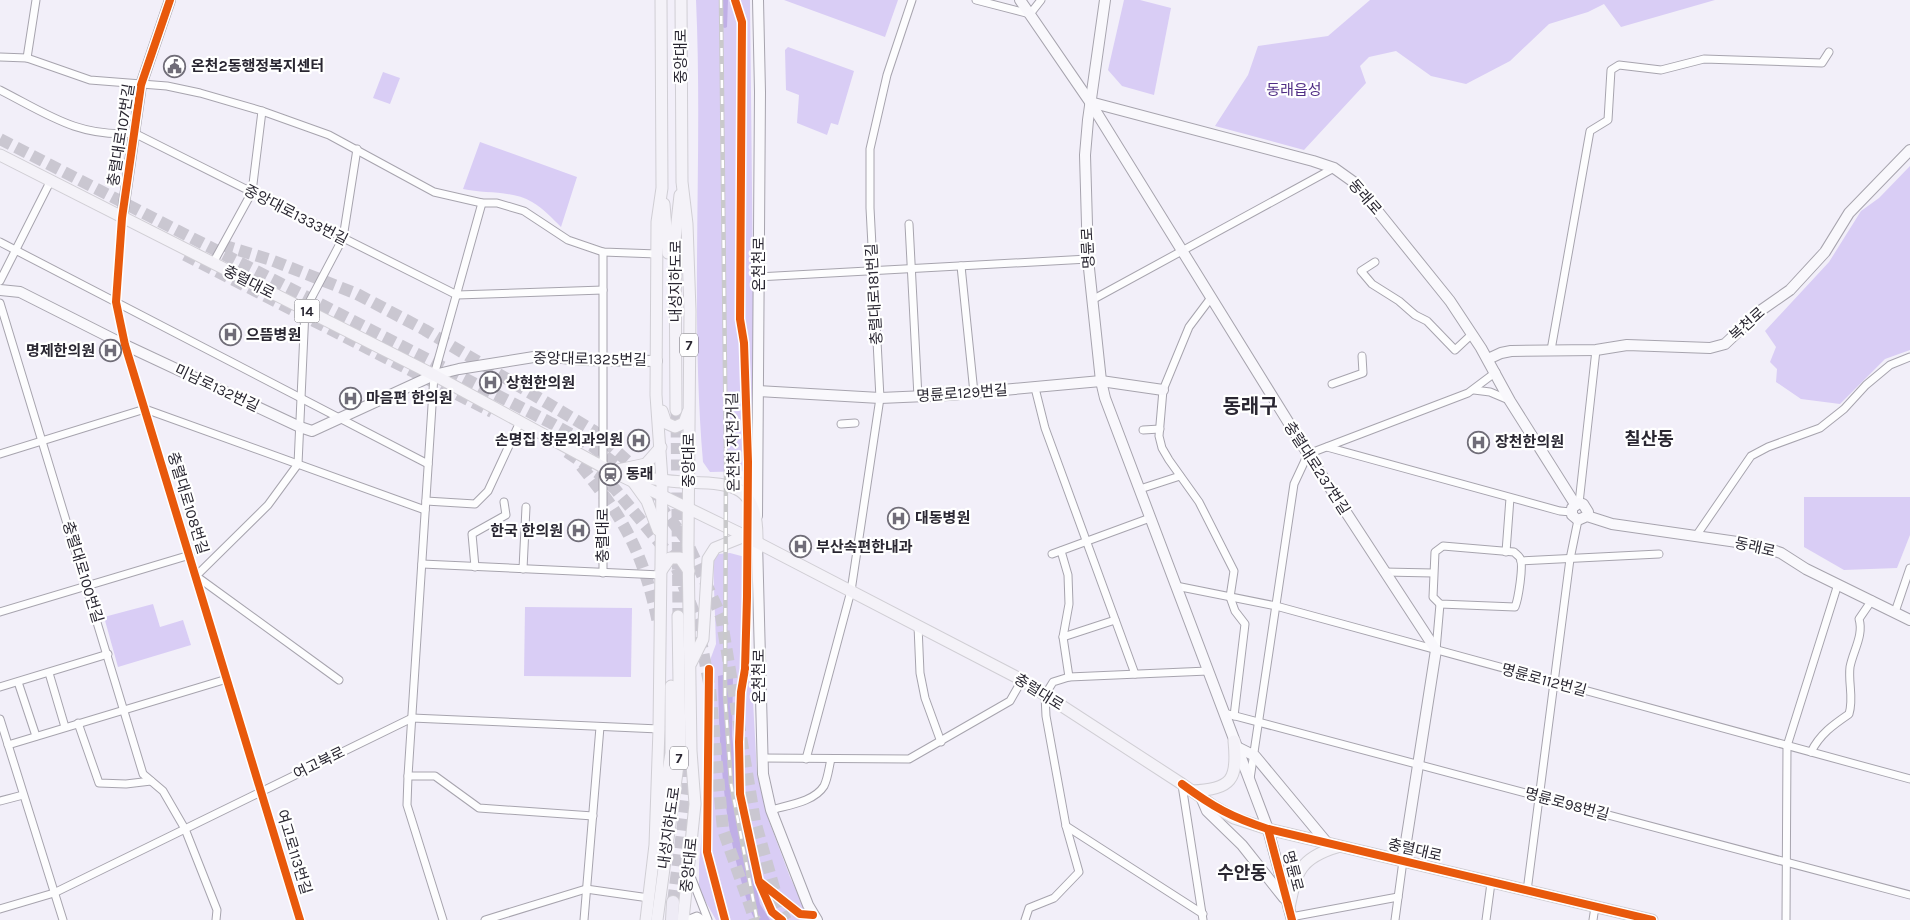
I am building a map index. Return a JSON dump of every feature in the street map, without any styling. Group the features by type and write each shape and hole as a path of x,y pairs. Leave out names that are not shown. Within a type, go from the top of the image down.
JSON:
{"highway":[{"path":"672,920 673,902"}],"main road":[{"name":"중앙대로","path":"646,920 655,846 660,729 662,480 656,395 656,360 657,222 662,188 661,0"},
{"name":"중앙대로","path":"681,0 682,182 687,224 691,751 695,804 685,920"},
{"name":"충렬대로","path":"0,155 434,375 607,469 750,538 1022,680 1234,818 1268,829 1333,845 1652,920"},
{"name":"내성지하도로","path":"671,240 682,182"},
{"name":"내성지하도로","path":"662,188 671,240 672,410"},
{"path":"656,395 666,423 671,426 680,426 684,423 689,407"},
{"path":"607,469 646,464 661,447"},
{"path":"607,469 662,480 730,484 745,494 751,506 757,528 750,538 715,548 708,559 703,639 690,665"},
{"path":"632,481 647,501 661,539"},
{"path":"661,573 670,558 680,558 689,571"},
{"name":"내성지하도로","path":"655,846 671,754 674,617 680,750 657,920"},
{"path":"1196,794 1215,790 1230,780 1236,767 1235,744"},
{"path":"1289,912 1294,880 1300,868 1318,853 1333,845"}],"street":[{"path":"27,58 36,0"},
{"name":"충렬대로107번길","path":"122,218 141,85 170,0"},
{"name":"온천천로","path":"757,528 759,391 758,0"},
{"name":"충렬대로181번길","path":"806,759 851,591 880,398 869,179 870,150 887,75 912,0"},
{"path":"976,0 1030,14"},
{"path":"1020,0 1090,102"},
{"path":"1030,14 1041,0"},
{"name":"명륜로","path":"1105,0 1090,102 1085,155 1088,259 1101,381 1105,398 1268,829 1289,912"},
{"path":"1551,350 1590,131 1608,120 1611,70 1619,65 1661,70 1704,59 1822,63 1829,52"},
{"path":"0,57 27,58 90,80 167,86 200,93 262,111 321,132 357,149 434,192 482,203 497,203 524,211 568,240 603,252 657,254"},
{"path":"0,90 78,129 101,135 134,133"},
{"name":"동래로","path":"1090,102 1334,168 1356,183 1450,302 1496,372 1510,401 1578,511 1612,524 1758,546 1781,553 1806,569 1910,620"},
{"name":"충렬대로237번길","path":"1090,102 1210,299 1308,454 1436,650"},
{"path":"212,263 252,192 262,111"},
{"name":"중앙대로1333번길","path":"134,133 457,295 602,290"},
{"path":"339,680 196,576 268,505 298,464 305,310 343,238 357,149"},
{"name":"복천로","path":"1488,359 1511,351 1596,350 1627,345 1710,348 1722,346 1760,311 1790,290 1819,260 1849,213 1910,150"},
{"path":"1092,300 1334,168"},
{"path":"0,281 50,182"},
{"path":"443,920 407,805 408,776 434,375 482,203"},
{"name":"충렬대로108번길","path":"122,218 116,302 125,345 261,791"},
{"path":"909,224 918,397"},
{"path":"0,242 428,464"},
{"path":"603,252 603,360 607,469"},
{"path":"759,277 1088,259"},
{"path":"1375,262 1362,271 1372,284 1399,301 1415,315 1427,320 1455,350 1471,335"},
{"path":"961,266 974,393"},
{"name":"미남로132번길","path":"0,290 20,292 125,345 300,428 312,431 434,375"},
{"path":"1210,299 1189,327 1163,390 1160,429 1162,448 1199,502 1234,571 1230,597 1235,611 1245,624 1234,716"},
{"name":"충렬대로100번길","path":"0,303 143,774 164,791 185,828 217,910 216,920"},
{"path":"1527,891 1570,559 1578,511 1596,350"},
{"name":"중앙대로1325번길","path":"434,375 540,356 603,360 656,360"},
{"path":"1332,384 1363,373 1362,356"},
{"path":"1696,536 1751,456 1768,447 1820,428 1844,410 1866,385 1890,365 1910,356"},
{"path":"1250,782 1294,484 1308,454 1474,390 1496,372"},
{"name":"명륜로129번길","path":"759,391 880,398 918,397 1101,381 1163,390"},
{"path":"1035,388 1044,428 1135,674"},
{"path":"1474,390 1490,392 1510,401"},
{"path":"0,454 146,409 426,510"},
{"path":"426,500 475,504 482,499 488,491 520,422"},
{"path":"841,424 854,423"},
{"path":"1143,430 1160,429"},
{"path":"1327,447 1560,511 1578,511"},
{"name":"충렬대로","path":"603,572 607,469"},
{"path":"1140,489 1180,476"},
{"path":"1506,552 1510,498"},
{"path":"475,566 472,534 506,515 504,502"},
{"path":"523,569 526,507"},
{"path":"1052,554 1150,518"},
{"name":"온천천로","path":"750,538 763,774 771,810 808,905 817,920"},
{"path":"1443,546 1506,552 1514,552 1521,561 1515,607 1440,604 1433,597 1435,552 1443,546"},
{"path":"1061,551 1068,575 1069,604 1063,637 1069,677"},
{"path":"1521,561 1659,554"},
{"path":"0,612 190,555"},
{"path":"422,564 661,573"},
{"path":"1895,612 1910,568"},
{"path":"1384,572 1433,573"},
{"path":"1786,920 1787,746 1838,584"},
{"name":"명륜로112번길","path":"1176,586 1276,606 1910,779"},
{"path":"1811,752 1816,742 1829,728 1849,714 1852,702 1850,669 1862,628 1859,619 1872,600"},
{"path":"1395,920 1436,650 1440,604"},
{"path":"1063,637 1115,620"},
{"path":"918,626 920,673 925,698 941,742"},
{"path":"0,687 108,654"},
{"path":"1025,920 1029,908 1062,893 1079,872 1066,826 1046,716 1045,695 1053,682 1069,677 1208,671"},
{"path":"49,673 66,727"},
{"path":"8,745 227,679"},
{"path":"762,758 909,760 1010,700 1022,680"},
{"path":"18,682 36,736"},
{"name":"명륜로98번길","path":"1224,713 1910,895"},
{"name":"여고북로","path":"0,909 54,893 412,718 660,729"},
{"path":"0,719 62,920"},
{"path":"78,723 99,783 126,784 151,781"},
{"path":"584,920 600,727"},
{"path":"1235,744 1255,756 1333,845"},
{"path":"771,810 799,803 819,792 825,784 831,759"},
{"path":"408,776 436,776 479,808 593,816"},
{"path":"1182,784 1203,917"},
{"name":"여고로113번길","path":"261,791 300,920"},
{"path":"1196,794 1207,811 1242,845 1289,912 1398,897"},
{"path":"0,801 23,795"},
{"path":"1066,826 1203,917"},
{"path":"688,868 708,920"},
{"path":"1486,920 1491,883"},
{"path":"485,920 586,889 649,898"},
{"path":"1592,920 1595,907"},
{"path":"685,920 697,916 703,920"}],"green space":[{"path":"696,0 750,0 755,471 710,472 703,462 697,346 698,58"},
{"path":"784,0 898,0 885,37"},
{"path":"1124,0 1140,0 1171,8 1154,95 1122,86 1108,70"},
{"name":"동래읍성","path":"1370,0 1715,0 1621,27 1604,4 1588,12 1549,24 1510,61 1466,84 1431,76 1396,51 1369,57 1360,66 1366,83 1304,150 1215,126 1248,75 1258,46 1328,36"},
{"path":"788,47 854,71 838,125 831,123 827,135 797,123 799,95 786,90 785,50"},
{"path":"383,72 400,78 390,104 373,98"},
{"path":"480,142 577,177 561,227 540,207 524,198 463,189"},
{"path":"1910,166 1910,350 1885,359 1840,404 1801,399 1776,382 1777,369 1770,362 1776,347 1765,331 1829,262 1861,211 1879,198"},
{"path":"1804,497 1910,497 1910,535 1897,568 1844,570 1804,547"},
{"path":"730,553 745,557 750,562 750,646 757,774 769,821 790,877 810,920 716,920 699,890 699,864 704,809 703,679 716,644 713,560 718,554"},
{"path":"153,604 160,627 183,620 191,645 118,667 104,617"},
{"path":"525,607 632,608 631,677 524,676"}],"shaded area":[{"path":"722,0 728,0 727,27 725,28 722,27"},
{"path":"733,675 732,736 742,821 760,904 770,920 755,920 746,897 733,849 722,775 719,726 718,676"}],"tunnel":[{"path":"0,139 551,423 592,446 649,492 685,538 721,616 755,821 780,909 786,920"},
{"path":"222,245 271,260 357,294 425,330 594,431 655,486 662,502"},
{"path":"185,255 492,412"},
{"path":"676,410 678,616"},
{"path":"567,452 598,473 615,489 673,559 697,620 710,688 723,830 755,920"},
{"path":"581,466 610,503 631,539 646,577 658,623"},
{"path":"664,728 664,778"},
{"path":"673,902 688,785 688,768"}],"railway":[{"path":"721,0 726,465 725,696 731,784 757,920"}],"cycle path":[{"path":"170,0 141,85 122,218 116,302 125,345 300,920"},
{"name":"온천천 자전거길","path":"735,0 742,22 740,319 744,343 748,462 747,597 745,669 741,692 739,742 740,794 759,882 772,912 782,920"},
{"path":"709,669 707,852 725,920"},
{"path":"1182,784 1223,811 1268,829 1652,920"},
{"path":"1268,829 1292,920"},
{"path":"761,883 800,914 813,915"}],"place":[{"name":"온천2동행정복지센터","path":"175,66"},
{"name":"으뜸병원","path":"230,335"},
{"name":"명제한의원","path":"111,351"},
{"name":"상현한의원","path":"490,383"},
{"name":"마음편 한의원","path":"350,398"},
{"name":"손명집 창문외과의원","path":"639,440"},
{"name":"장천한의원","path":"1479,442"},
{"name":"동래","path":"610,474"},
{"name":"대동병원","path":"899,518"},
{"name":"한국 한의원","path":"579,531"},
{"name":"부산속편한내과","path":"800,547"}],"district":[{"name":"동래구","path":"1250,406"},
{"name":"칠산동","path":"1649,439"},
{"name":"수안동","path":"1242,873"}]}
